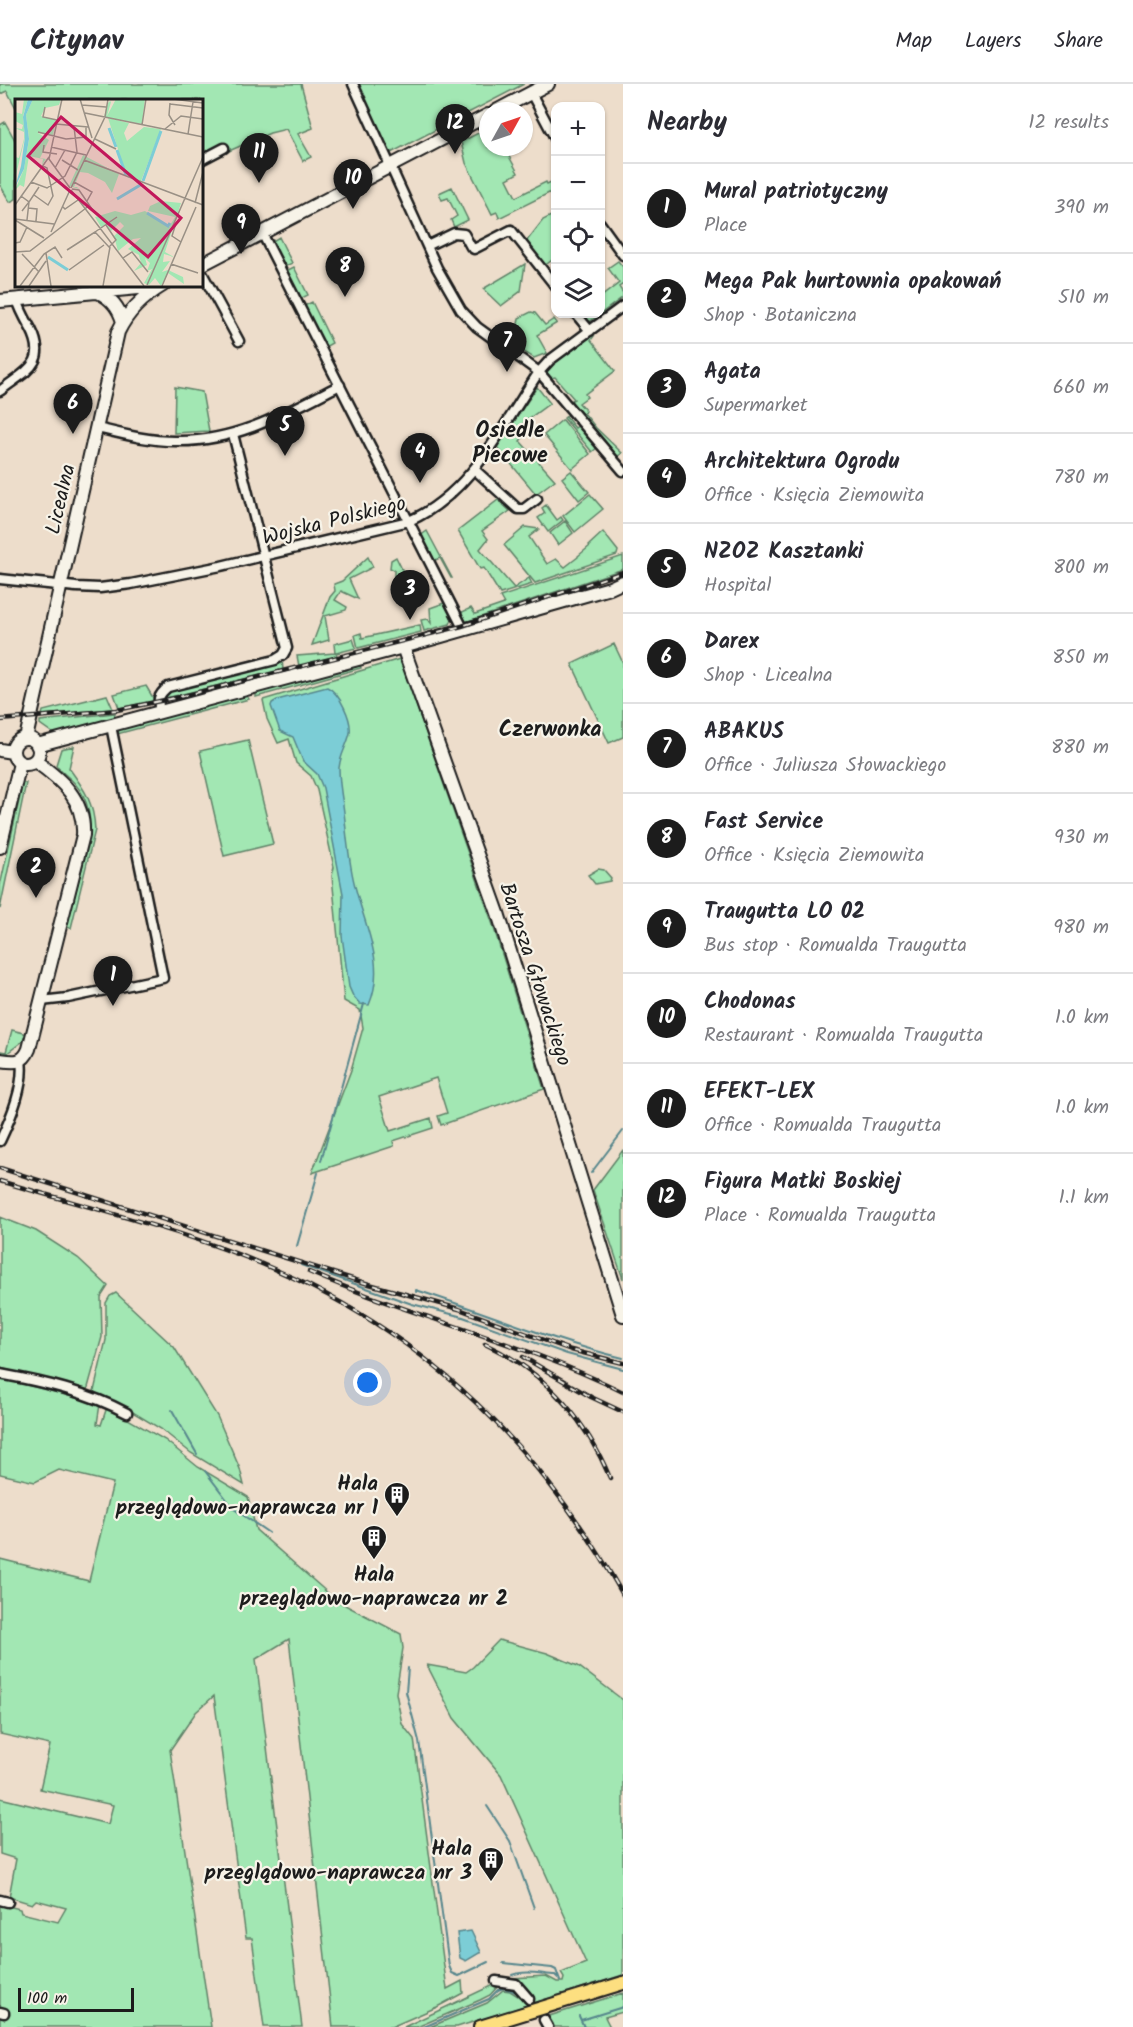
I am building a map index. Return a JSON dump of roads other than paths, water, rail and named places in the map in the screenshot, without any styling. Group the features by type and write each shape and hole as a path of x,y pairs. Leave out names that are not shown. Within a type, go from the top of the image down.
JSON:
{"main road":[{"path":"480,2027 623,1983"}],"street":[{"path":"353,84 441,276 461,310 477,327 539,372 623,471"},
{"path":"514,102 548,84"},
{"path":"531,93 551,132"},
{"path":"202,264 479,120"},
{"path":"202,159 224,148"},
{"path":"427,246 454,233 465,234 474,249 511,230 551,282"},
{"path":"605,230 623,255"},
{"path":"262,233 464,630"},
{"path":"202,273 239,341"},
{"path":"0,301 153,286"},
{"name":"Licealna","path":"26,738 118,332 123,322 144,297 160,286"},
{"path":"97,292 111,300 123,322"},
{"path":"0,391 31,366 38,354 36,339 17,299"},
{"name":"Wojska Polskiego","path":"0,579 100,588 131,584 263,557 409,521 431,510 474,469 539,372 550,360 623,306"},
{"path":"579,318 590,331"},
{"path":"97,428 145,438 175,441 206,440 233,435 280,416 340,385"},
{"path":"160,712 157,700 168,687 275,660 283,656 287,648 233,435"},
{"path":"474,469 518,509 524,509 537,499"},
{"path":"38,745 403,647 610,588 623,582"},
{"name":"Bartosza Głowackiego","path":"403,647 498,913 623,1315"},
{"path":"41,1001 68,998 163,978 111,726"},
{"path":"26,738 38,745 39,753 35,761 28,764 20,763 6,751 16,742 26,738"},
{"path":"0,1060 21,1061 27,1055 83,836 81,809 72,793 59,779 35,761"},
{"path":"0,847 20,763"},
{"path":"0,1141 18,1091 22,1071 21,1061"},
{"path":"0,1374 32,1380 105,1401 127,1413"},
{"path":"496,1981 516,1984 529,1999"}],"water":[{"path":"327,687 341,701 350,728 340,763 339,777 351,869 375,961 376,976 369,1005 360,1004 349,987 342,936 343,894 323,788 317,774 303,761 293,737 280,731 271,706 277,700"},
{"path":"471,1931 481,1952 466,1961 460,1958 457,1933"}],"waterway":[{"path":"321,1161 364,1004"},
{"path":"591,1173 623,1131"},
{"path":"297,1246 318,1173"},
{"path":"301,1265 412,1304 463,1317 567,1354 623,1369"},
{"path":"416,1292 416,1290 571,1343 623,1358"},
{"path":"172,1410 197,1454"},
{"path":"205,1471 234,1509 269,1533"},
{"path":"408,1668 406,1692 419,1741 449,1966 452,1973 459,1976 488,1962"},
{"path":"487,1806 510,1841 534,1908"},
{"path":"503,1963 552,1968 556,1970 560,1981"},
{"path":"512,1975 533,1973 555,1975 558,1978"},
{"path":"424,2027 489,1999 503,1988 518,1993"},
{"path":"581,2020 623,2007"},
{"path":"579,2016 584,2027"}],"railway":[{"path":"0,720 117,710 179,697 462,626 623,572"},
{"path":"0,1168 362,1282 459,1309 571,1350 623,1363"},
{"path":"0,1181 140,1221 243,1256 332,1297 383,1329 432,1364 476,1403 518,1446 556,1492 591,1542 623,1595"},
{"path":"309,1272 387,1303 546,1358 623,1392"},
{"path":"485,1344 526,1368 561,1399 588,1436 610,1478"},
{"path":"523,1357 591,1397 623,1412"}],"place":[{"name":"Figura Matki Boskiej","path":"455,154"},
{"name":"EFEKT-LEX","path":"259,183"},
{"name":"Chodonas","path":"353,209"},
{"name":"Traugutta LO 02","path":"241,254"},
{"name":"Fast Service","path":"345,297"},
{"name":"ABAKUS","path":"507,372"},
{"name":"Darex","path":"73,434"},
{"name":"NZOZ Kasztanki","path":"285,456"},
{"name":"Architektura Ogrodu","path":"420,483"},
{"name":"Agata","path":"410,620"},
{"name":"Mega Pak hurtownia opakowań","path":"36,898"},
{"name":"Mural patriotyczny","path":"113,1006"},
{"name":"Hala przeglądowo-naprawcza nr 1","path":"397,1518"},
{"name":"Hala przeglądowo-naprawcza nr 2","path":"374,1561"},
{"name":"Hala przeglądowo-naprawcza nr 3","path":"491,1883"}],"district":[{"name":"Osiedle Piecowe","path":"510,442"},
{"name":"Czerwonka","path":"550,728"}]}
